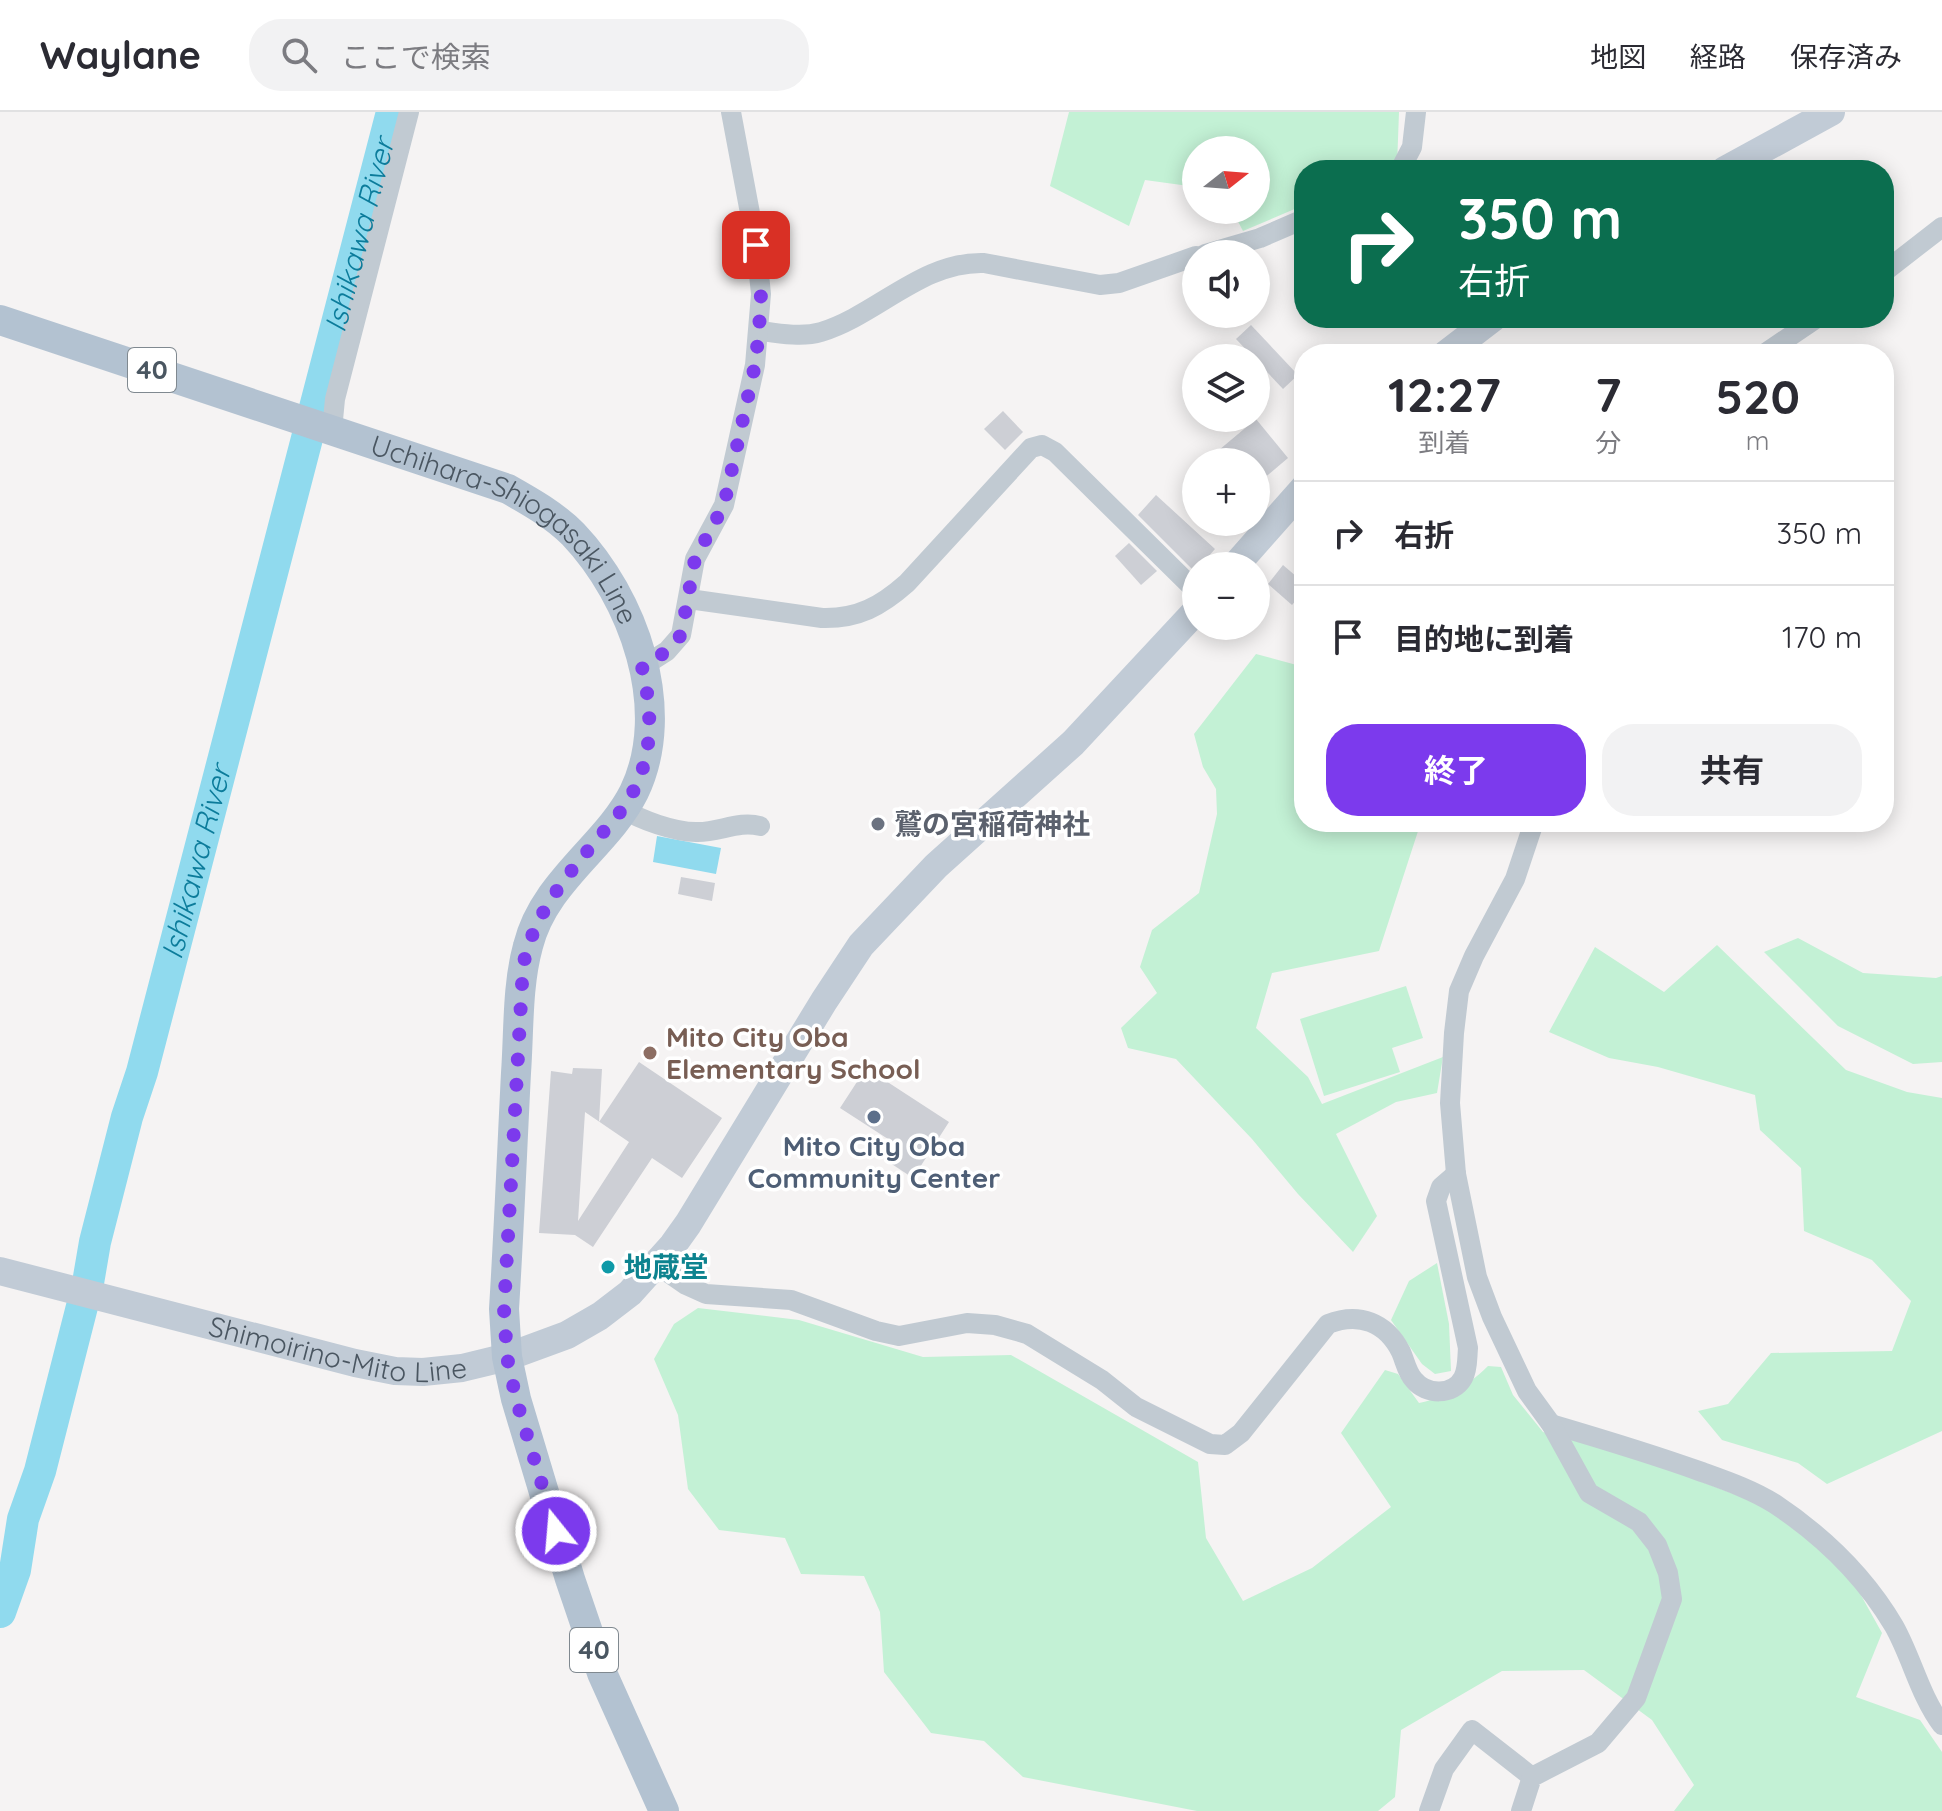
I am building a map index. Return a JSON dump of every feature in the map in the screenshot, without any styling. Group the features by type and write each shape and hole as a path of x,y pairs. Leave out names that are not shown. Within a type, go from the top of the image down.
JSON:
{"main road":[{"path":"1743,160 1831,112"},
{"name":"Uchihara-Shiogasaki Line","path":"0,320 508,489 552,516 571,533 602,571 625,613 650,706 648,746 633,792 623,809 555,890 528,943 520,999 504,1309 507,1357 516,1399 602,1673 664,1811"},
{"path":"1459,344 1480,328"},
{"path":"1247,552 1294,499"},
{"name":"Shimoirino-Mito Line","path":"0,1271 395,1371 447,1371 507,1357 567,1335 600,1316 630,1293 657,1265 688,1224 861,945 936,866 1073,743 1182,626"}],"street":[{"path":"319,426 335,399 409,112"},
{"path":"642,667 667,651 681,635 695,559 724,505 755,365 761,294 756,245 731,112"},
{"path":"1405,160 1412,147 1416,112"},
{"path":"1253,240 1294,223"},
{"path":"1894,264 1942,227"},
{"path":"759,331 803,335 820,332 854,319 933,272 966,262 1100,285 1119,283 1182,261"},
{"path":"1779,344 1802,328"},
{"path":"689,599 822,618 838,619 868,611 886,602 907,583 1031,448 1042,445 1055,452 1182,577"},
{"path":"623,809 639,819 696,832 751,824 760,826"},
{"path":"1521,1811 1532,1777 1598,1743 1636,1698 1672,1599 1668,1573 1657,1545 1639,1522 1589,1493 1551,1424 1527,1391 1477,1277 1456,1174 1450,1103 1459,991 1515,879 1531,832"},
{"path":"657,1265 706,1294 791,1300 876,1331 899,1336 967,1323 995,1325 1027,1334 1102,1380 1136,1407 1210,1444 1225,1445 1241,1433 1328,1324 1343,1318 1359,1318 1377,1324 1391,1334 1412,1379 1422,1387 1433,1392 1444,1391 1461,1382 1467,1367 1468,1348 1436,1201 1441,1187 1456,1174"},
{"path":"1551,1424 1643,1451 1738,1485 1774,1503 1825,1541 1858,1576 1894,1627 1933,1713 1942,1725"},
{"path":"1429,1811 1444,1769 1472,1730 1532,1777"}],"green space":[{"path":"1069,112 1399,112 1397,160 1294,160 1294,209 1270,219 1270,136 1182,136 1182,185 1145,180 1129,226 1050,186"},
{"path":"1239,224 1259,224 1243,231"},
{"path":"1256,654 1294,664 1294,832 1418,832 1379,951 1272,973 1256,1028 1308,1077 1322,1104 1443,1057 1437,1093 1396,1102 1336,1134 1377,1216 1353,1252 1176,1059 1128,1048 1121,1028 1157,993 1140,967 1152,930 1199,893 1217,814 1216,789 1203,767 1194,734"},
{"path":"1798,938 1863,973 1942,976 1942,1062 1913,1064 1838,1026 1764,952"},
{"path":"1717,945 1846,1070 1907,1092 1942,1098 1942,1431 1827,1484 1798,1463 1722,1440 1698,1411 1728,1404 1771,1353 1892,1351 1911,1301 1872,1260 1804,1231 1801,1168 1760,1130 1755,1095 1658,1067 1609,1058 1549,1032 1595,947 1664,992"},
{"path":"1406,986 1423,1038 1392,1048 1400,1072 1324,1096 1300,1019"},
{"path":"1437,1263 1449,1324 1451,1371 1435,1374 1422,1364 1391,1320 1409,1281"},
{"path":"698,1308 799,1320 923,1357 1011,1355 1198,1462 1206,1538 1243,1601 1312,1568 1391,1507 1341,1433 1385,1370 1398,1374 1419,1403 1456,1390 1488,1366 1501,1367 1513,1395 1543,1432 1639,1458 1768,1507 1852,1579 1882,1633 1856,1697 1920,1720 1942,1752 1942,1811 1674,1811 1694,1785 1652,1720 1584,1670 1502,1671 1401,1730 1395,1797 1378,1811 1197,1811 1023,1777 984,1741 931,1733 884,1672 880,1612 864,1576 801,1574 785,1538 719,1530 688,1489 678,1415 654,1359 674,1324"}],"water":[{"path":"657,836 721,848 716,874 653,862"}],"building":[{"path":"1248,328 1254,328 1269,344 1241,344 1236,339"},
{"path":"1270,345 1294,371 1294,379 1283,389 1270,375"},
{"path":"1003,411 1023,432 1005,450 984,429"},
{"path":"1240,432 1267,432 1288,458 1270,473 1270,448 1221,448"},
{"path":"1156,495 1182,519 1182,536 1201,536 1215,549 1212,552 1182,552 1182,559 1138,515"},
{"path":"1129,543 1157,571 1141,585 1115,556"},
{"path":"1283,565 1294,574 1292,605 1270,586"},
{"path":"681,877 715,883 712,901 678,894"},
{"path":"639,1062 722,1118 682,1178 652,1158 593,1247 575,1235 539,1233 551,1071 572,1074 573,1068 602,1069 599,1122","holes":["585,1112 629,1142 578,1221"]},
{"path":"866,1068 949,1122 913,1178 878,1155 888,1139 840,1108"}],"waterway":[{"name":"Ishikawa River","path":"0,1612 15,1570 23,1519 40,1471 127,1117 142,1072 392,112"}],"place":[{"name":"鷲の宮稲荷神社","path":"878,824"},
{"name":"Mito City Oba Elementary School","path":"650,1053"},
{"name":"Mito City Oba Community Center","path":"874,1117"},
{"name":"地蔵堂","path":"608,1267"}],"route":[{"path":"556,1531 516,1399 507,1357 504,1309 523,966 528,943 555,890 623,809 642,770 650,731 650,706 642,667 667,651 681,635 695,559 724,505 755,365 761,294 756,245"}]}
